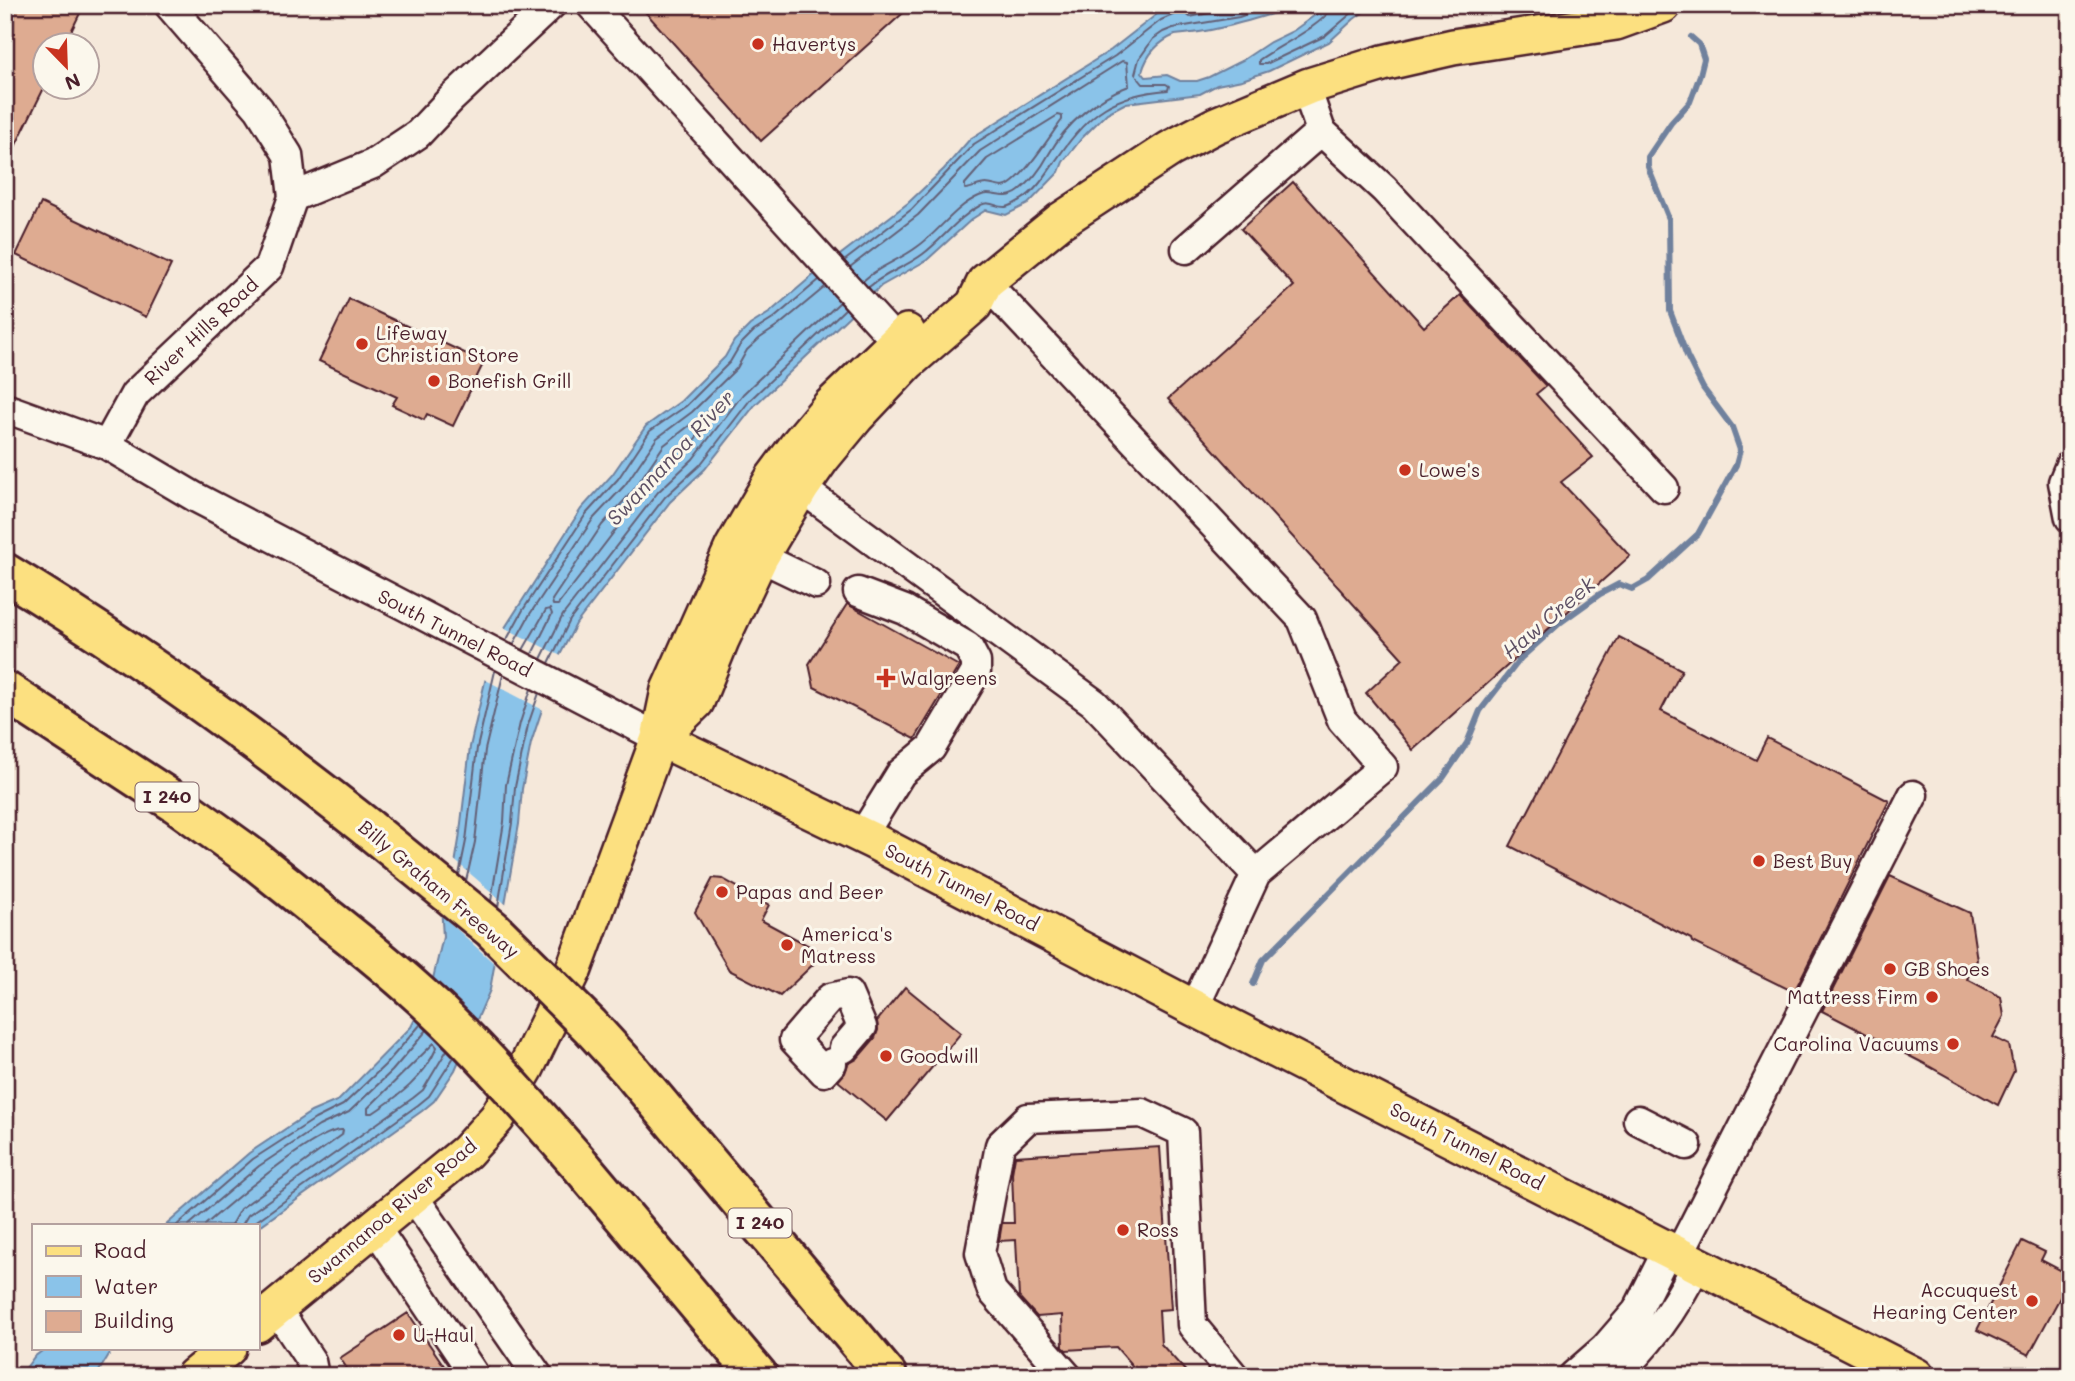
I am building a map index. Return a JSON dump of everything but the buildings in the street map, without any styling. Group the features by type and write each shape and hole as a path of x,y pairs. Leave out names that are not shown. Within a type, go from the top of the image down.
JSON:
{"highway":[{"name":"Billy Graham Freeway","path":"5,573 174,681 275,755 492,929 590,1026 632,1072 887,1376"},
{"name":"I 240","path":"5,691 176,803 251,857 387,965 446,1019 515,1090 758,1376"}],"main road":[{"name":"Swannanoa River Road","path":"659,738 696,702 721,640 760,557 801,488 831,447 882,388 926,345 974,305 985,282 1060,221 1170,149 1216,124 1306,88 1453,47 1616,22 1663,5"},
{"name":"Swannanoa River Road","path":"267,1316 466,1152 497,1118 526,1068 574,969 659,738 669,690 733,547 754,510 773,478 886,330 960,288 985,282"},
{"name":"South Tunnel Road","path":"659,738 862,836 1916,1376"}],"street":[{"name":"River Hills Road","path":"107,445 135,394 269,267 293,197 288,155 259,108 169,5"},
{"path":"293,197 373,164 418,134 452,98 551,5"},
{"path":"592,5 886,330"},
{"path":"1306,88 1321,131 1384,189 1664,488"},
{"path":"1186,249 1321,131"},
{"path":"985,282 1302,619 1342,719 1383,767 1256,874 1194,1008"},
{"name":"South Tunnel Road","path":"5,408 107,445 195,497 659,738"},
{"path":"2070,465 2063,482 2070,518"},
{"path":"801,488 1094,704 1256,874"},
{"path":"760,557 816,584"},
{"path":"858,592 905,611 968,647 976,662 976,672 931,748 901,773 862,836"},
{"path":"1584,1372 1681,1256 1913,794"},
{"path":"1067,1376 992,1291 980,1253 1000,1145 1028,1118 1142,1113 1183,1132 1192,1325 1234,1376"},
{"path":"1638,1120 1687,1145"},
{"path":"414,1196 538,1376"},
{"path":"375,1227 475,1376"},
{"path":"1615,1376 1651,1340 1683,1293 1681,1256"},
{"path":"267,1316 305,1371"}],"water":[{"name":"Swannanoa River","path":"1178,5 1302,5 1223,27 1175,35 1158,45 1150,54 1142,72 1146,77 1167,75 1180,81 1197,81 1243,60 1293,31 1329,5 1373,5 1329,42 1269,71 1217,85 1200,94 1126,103 1107,113 1082,138 1063,162 1059,172 1028,204 1006,215 986,210 972,219 927,260 881,286 755,405 705,469 670,502 576,624 560,655 531,743 490,990 455,1070 434,1101 259,1227 259,1224 167,1224 249,1153 311,1112 339,1100 411,1027 431,987 443,937 441,905 455,864 470,747 486,677 501,634 581,509 612,475 646,426 681,401 725,357 734,341 750,325 769,313 811,277 908,203 944,169 970,139 1111,50 1157,14"},
{"path":"43,1350 112,1350 96,1376 20,1376 34,1357"}],"pier":[{"path":"501,626 563,657 545,711 482,678"},
{"path":"452,858 509,907 498,967 438,912"}],"waterway":[{"name":"Haw Creek","path":"1253,984 1263,960 1443,778 1467,743 1480,711 1521,658 1561,622 1600,594 1619,584 1632,589 1648,580 1698,534 1736,465 1740,450 1732,427 1703,388 1687,356 1670,311 1669,219 1648,167 1648,157 1671,123 1690,102 1700,75 1704,59 1699,44 1691,37"}],"place":[{"name":"Havertys","path":"758,44"},
{"name":"Lifeway Christian Store","path":"362,344"},
{"name":"Bonefish Grill","path":"434,381"},
{"name":"Lowe's","path":"1405,470"},
{"name":"Walgreens","path":"886,678"},
{"name":"Best Buy","path":"1759,861"},
{"name":"Papas and Beer","path":"722,892"},
{"name":"America's Matress","path":"787,945"},
{"name":"GB Shoes","path":"1890,969"},
{"name":"Mattress Firm","path":"1932,997"},
{"name":"Carolina Vacuums","path":"1953,1044"},
{"name":"Goodwill","path":"886,1056"},
{"name":"Ross","path":"1123,1230"},
{"name":"Accuquest Hearing Center","path":"2032,1301"},
{"name":"U-Haul","path":"399,1335"}]}
